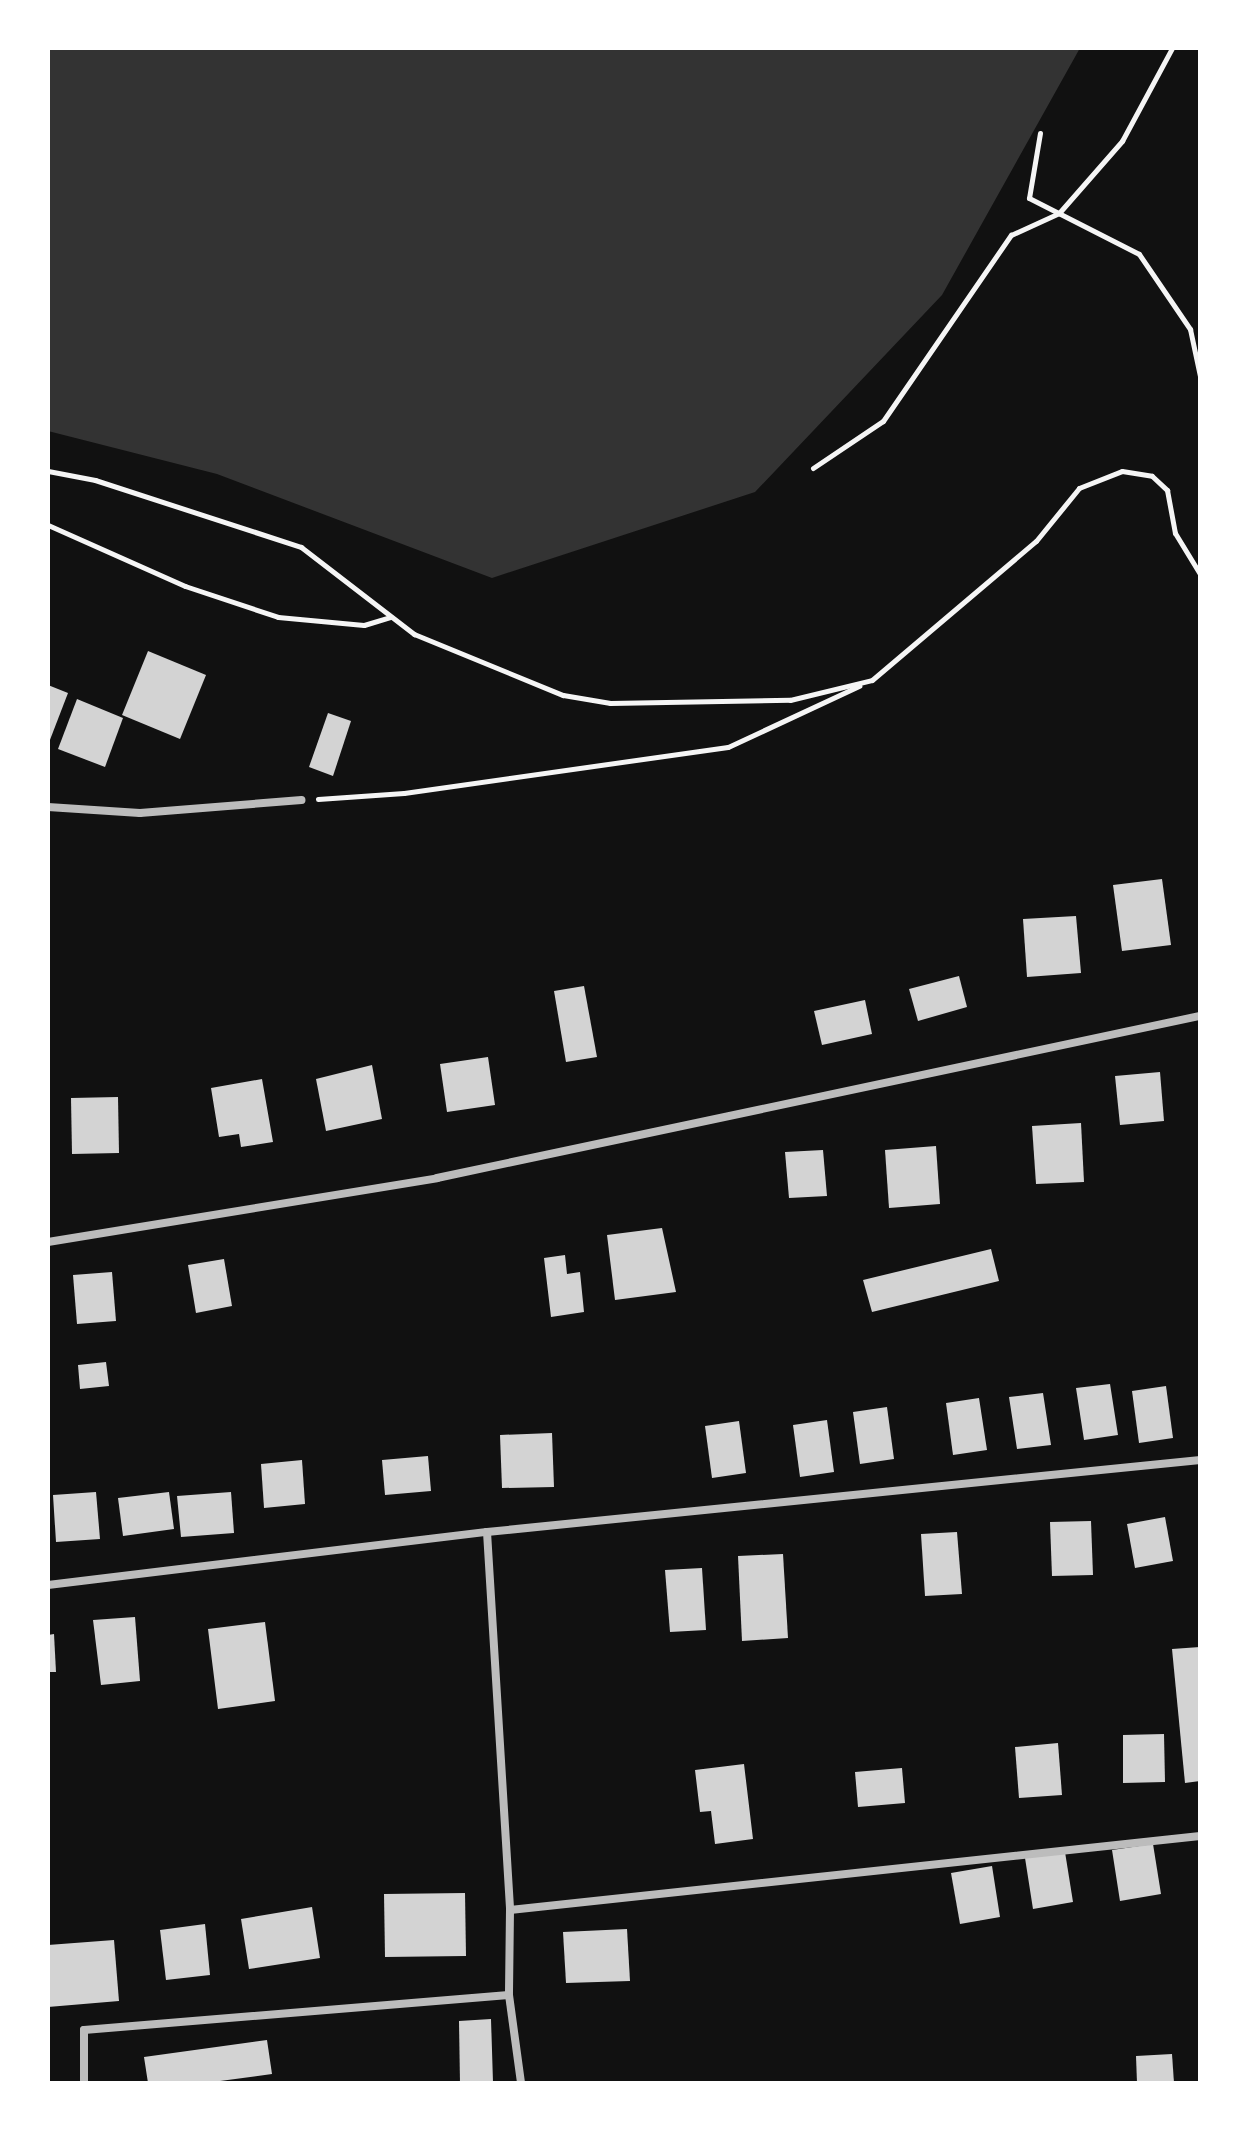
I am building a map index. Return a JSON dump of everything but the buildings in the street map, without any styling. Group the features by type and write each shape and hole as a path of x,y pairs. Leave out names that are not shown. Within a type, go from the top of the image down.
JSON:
{"street":[{"path":"48,807 140,813 301,800"},
{"path":"48,1242 437,1178 1200,1016"},
{"path":"48,1585 487,1532 1200,1460"},
{"path":"487,1532 510,1910 509,1995 521,2083"},
{"path":"510,1910 1200,1836"},
{"path":"84,2083 84,2030 509,1995"}],"path":[{"path":"813,468 883,421 1011,235 1059,213 1122,141 1172,48"},
{"path":"1040,133 1029,198 1139,254 1190,329 1200,376"},
{"path":"48,471 95,480 301,547 414,634 563,695 610,703 790,700 872,680"},
{"path":"301,800 419,791 728,747 872,680 1036,541 1079,488 1122,471 1152,476 1167,490 1175,533 1200,574"},
{"path":"48,525 185,586 278,617 364,625 392,617"}],"shaded area":[{"path":"48,48 1080,48 942,295 755,492 492,578 217,474 48,431"}]}
